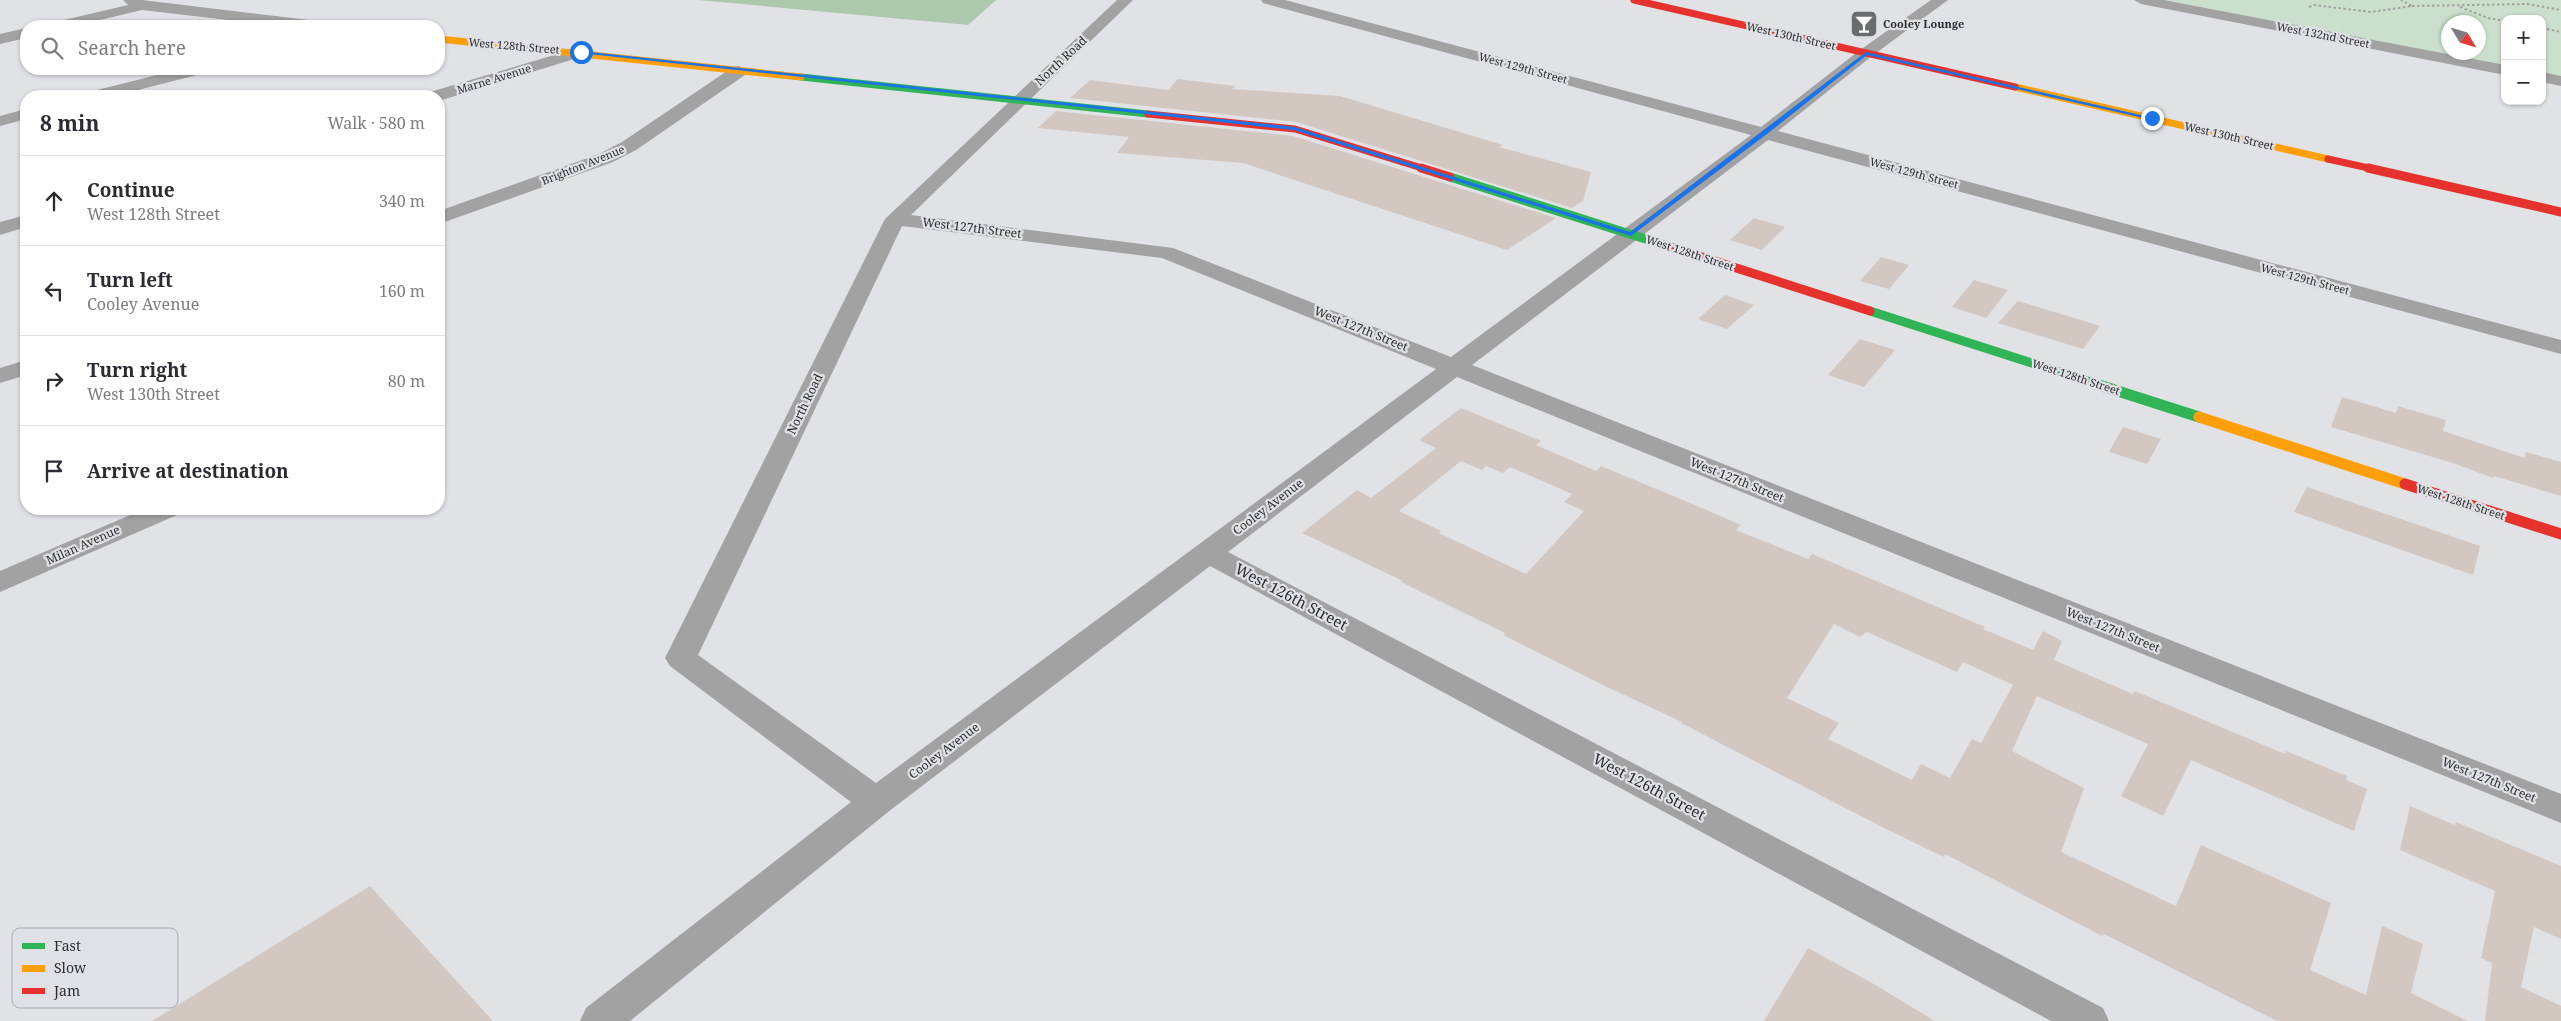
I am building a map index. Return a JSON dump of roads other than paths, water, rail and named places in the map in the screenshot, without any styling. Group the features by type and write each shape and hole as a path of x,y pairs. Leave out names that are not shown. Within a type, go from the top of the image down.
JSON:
{"street":[{"name":"North Road","path":"876,802 681,658 895,219 1126,0"},
{"name":"West 129th Street","path":"1268,0 2561,347"},
{"name":"West 130th Street","path":"1634,0 2561,212"},
{"name":"Cooley Avenue","path":"600,1021 876,802 1765,133 1866,53 1941,0"},
{"name":"West 132nd Street","path":"2141,0 2501,69"},
{"path":"77,20 136,3 270,20"},
{"path":"0,39 20,34"},
{"name":"West 128th Street","path":"445,40 581,52 739,71 1021,98 1295,129 1631,234 2561,534"},
{"name":"Marne Avenue","path":"445,93 581,52"},
{"name":"Brighton Avenue","path":"445,216 622,150 739,71"},
{"path":"118,90 176,75"},
{"path":"2546,78 2561,81"},
{"path":"0,121 20,116"},
{"name":"West 127th Street","path":"895,219 1166,252 2561,809"},
{"path":"0,229 20,223"},
{"path":"0,376 20,369"},
{"name":"Milan Avenue","path":"0,582 153,515"},
{"name":"West 126th Street","path":"1208,553 2089,1021"}],"place":[{"name":"Cooley Lounge","path":"1864,24"}]}
